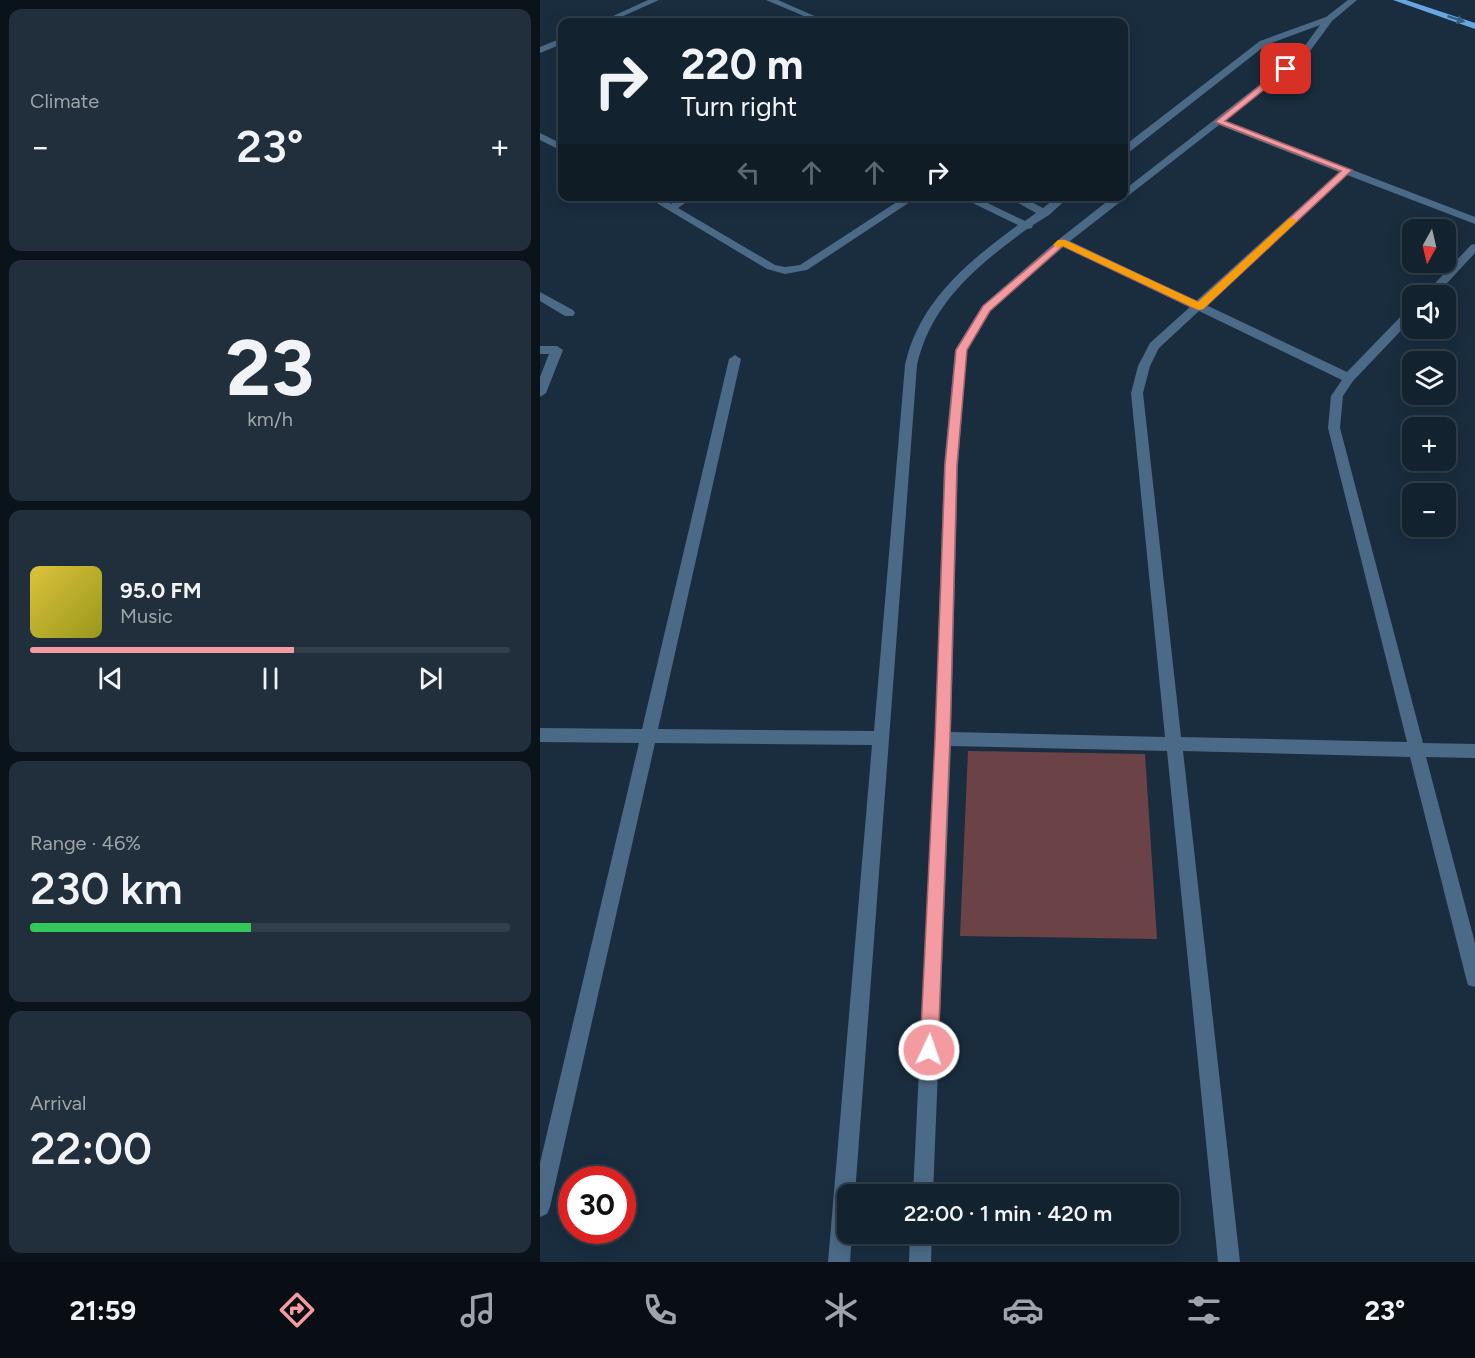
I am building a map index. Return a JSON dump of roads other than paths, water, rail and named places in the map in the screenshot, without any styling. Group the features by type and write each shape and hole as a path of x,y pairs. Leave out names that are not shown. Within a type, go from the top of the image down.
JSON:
{"main road":[{"path":"1397,0 1475,26"}],"street":[{"path":"613,18 655,0"},
{"path":"770,0 810,17"},
{"path":"1128,191 1302,56 1329,19 1353,0"},
{"path":"1128,148 1263,43 1329,19"},
{"path":"540,50 558,42"},
{"path":"1219,122 1475,221"},
{"path":"540,136 558,144"},
{"path":"1229,1262 1137,393 1144,366 1154,346 1347,170"},
{"path":"659,201 771,267 785,271 803,268 906,201"},
{"path":"671,208 682,201"},
{"path":"974,201 1028,226"},
{"path":"1021,201 1045,213"},
{"path":"839,1262 911,365 918,338 942,297 963,273 1059,201"},
{"path":"923,1184 943,739 951,465 962,350 986,309 1062,242 1115,201"},
{"path":"1062,242 1349,378"},
{"path":"1439,285 1475,247"},
{"path":"540,296 569,313"},
{"path":"1402,323 1349,378 1337,396 1334,428 1475,978"},
{"path":"540,350 557,350 540,393"},
{"path":"540,1207 735,358"},
{"path":"540,735 881,738"},
{"path":"943,739 1475,751"},
{"path":"920,1262 921,1244"}]}
